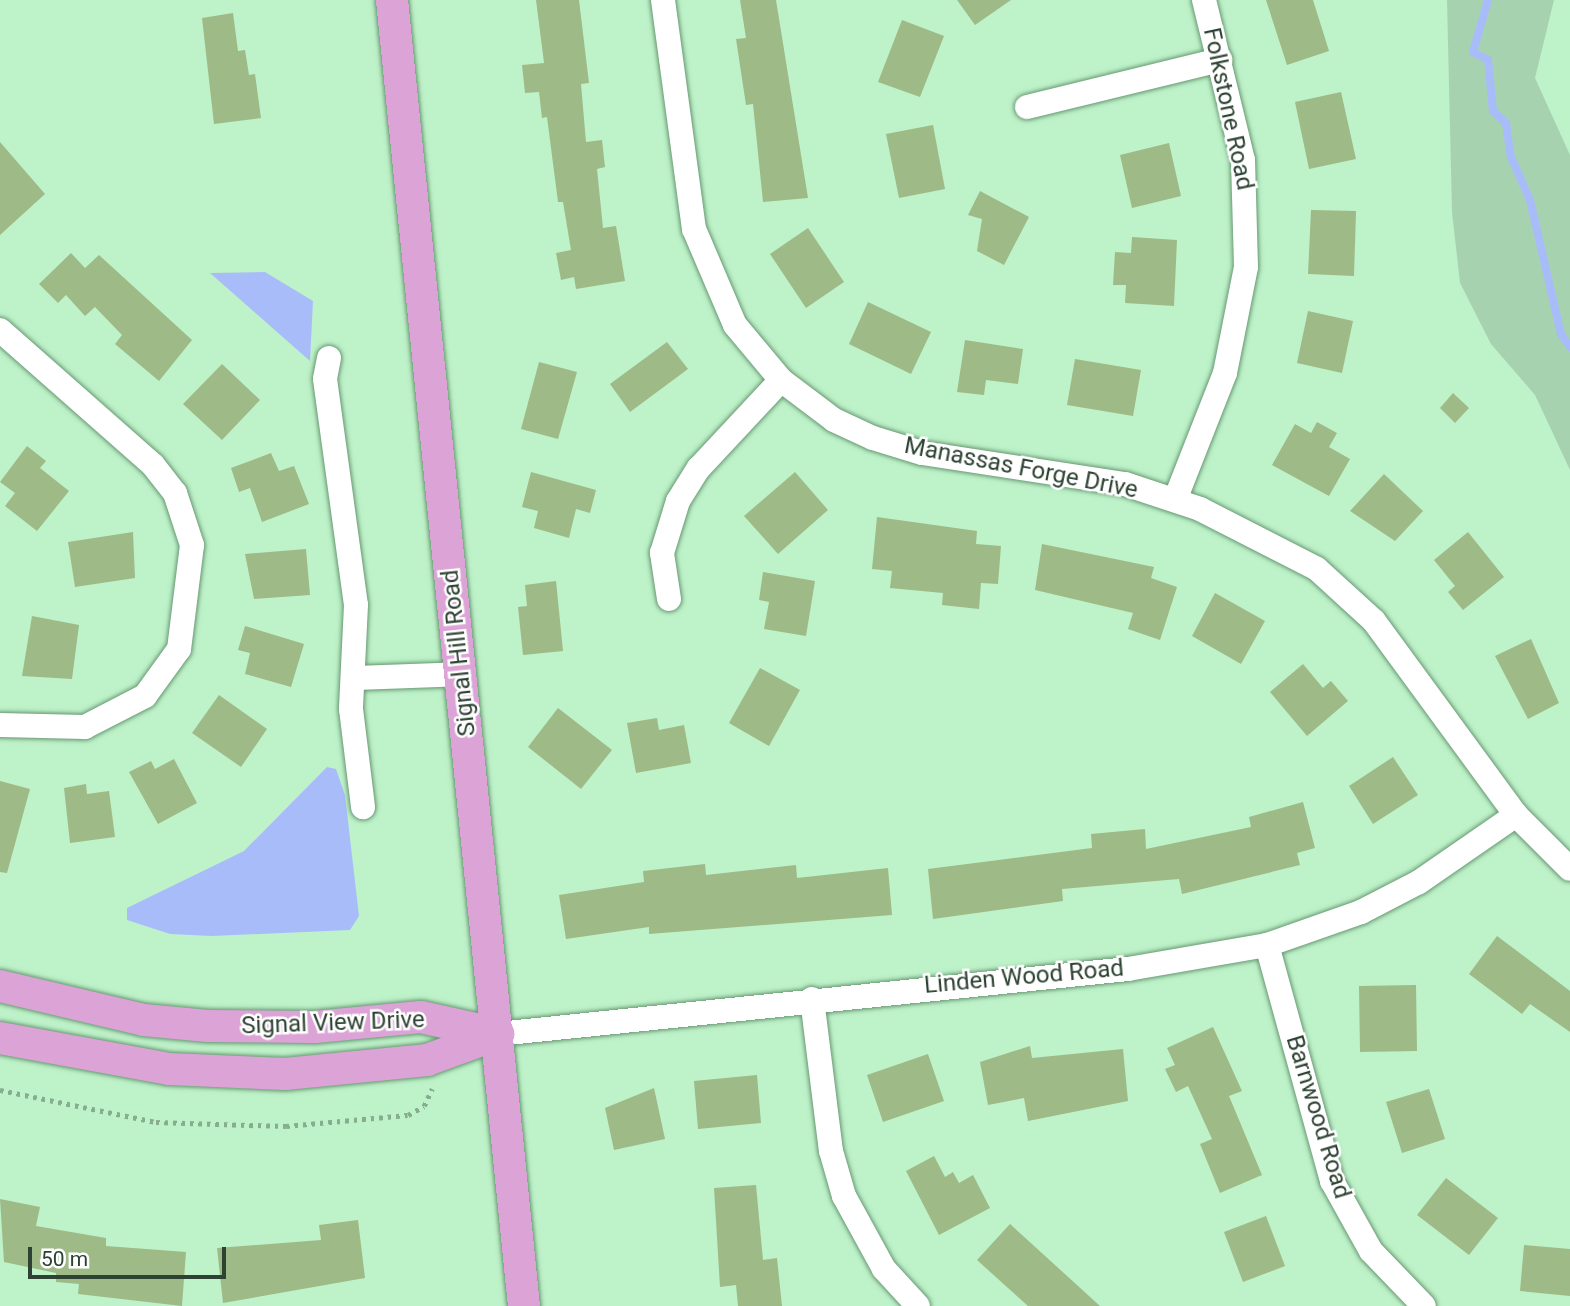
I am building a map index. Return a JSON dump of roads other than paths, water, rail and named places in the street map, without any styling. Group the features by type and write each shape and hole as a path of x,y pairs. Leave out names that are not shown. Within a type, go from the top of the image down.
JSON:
{"main road":[{"name":"Signal Hill Road","path":"392,0 524,1306"},
{"name":"Signal View Drive","path":"0,986 144,1020 208,1026 315,1027 422,1017 498,1034"},
{"name":"Signal View Drive","path":"0,1038 169,1069 285,1074 428,1060 498,1034"}],"street":[{"name":"Manassas Forge Drive","path":"663,0 694,229 735,325 781,380 834,420 873,438 922,453 1099,478 1175,500 1260,537 1334,583 1417,672 1516,815 1570,869"},
{"name":"Folkstone Road","path":"1175,500 1226,373 1246,267 1242,160 1204,0"},
{"path":"1027,107 1220,60"},
{"path":"0,330 153,465 187,520 192,556 179,649 145,696 85,727 0,725"},
{"path":"328,358 325,379 356,605 351,709 363,807"},
{"path":"668,599 662,553 678,501 699,468 781,380"},
{"path":"354,678 461,674"},
{"name":"Linden Wood Road","path":"498,1034 812,999 1128,969 1267,945 1337,922 1419,882 1516,815"},
{"name":"Barnwood Road","path":"1267,945 1332,1181 1371,1251 1424,1306"},
{"path":"812,999 831,1151 844,1196 884,1269 918,1306"}],"water":[{"path":"265,272 313,301 310,361 210,273"},
{"path":"327,767 336,769 345,795 359,916 350,930 212,936 170,934 127,920 127,908 244,851"}],"waterway":[{"path":"1488,0 1473,52 1488,60 1493,111 1506,123 1511,157 1530,200 1561,334 1570,347"}]}
